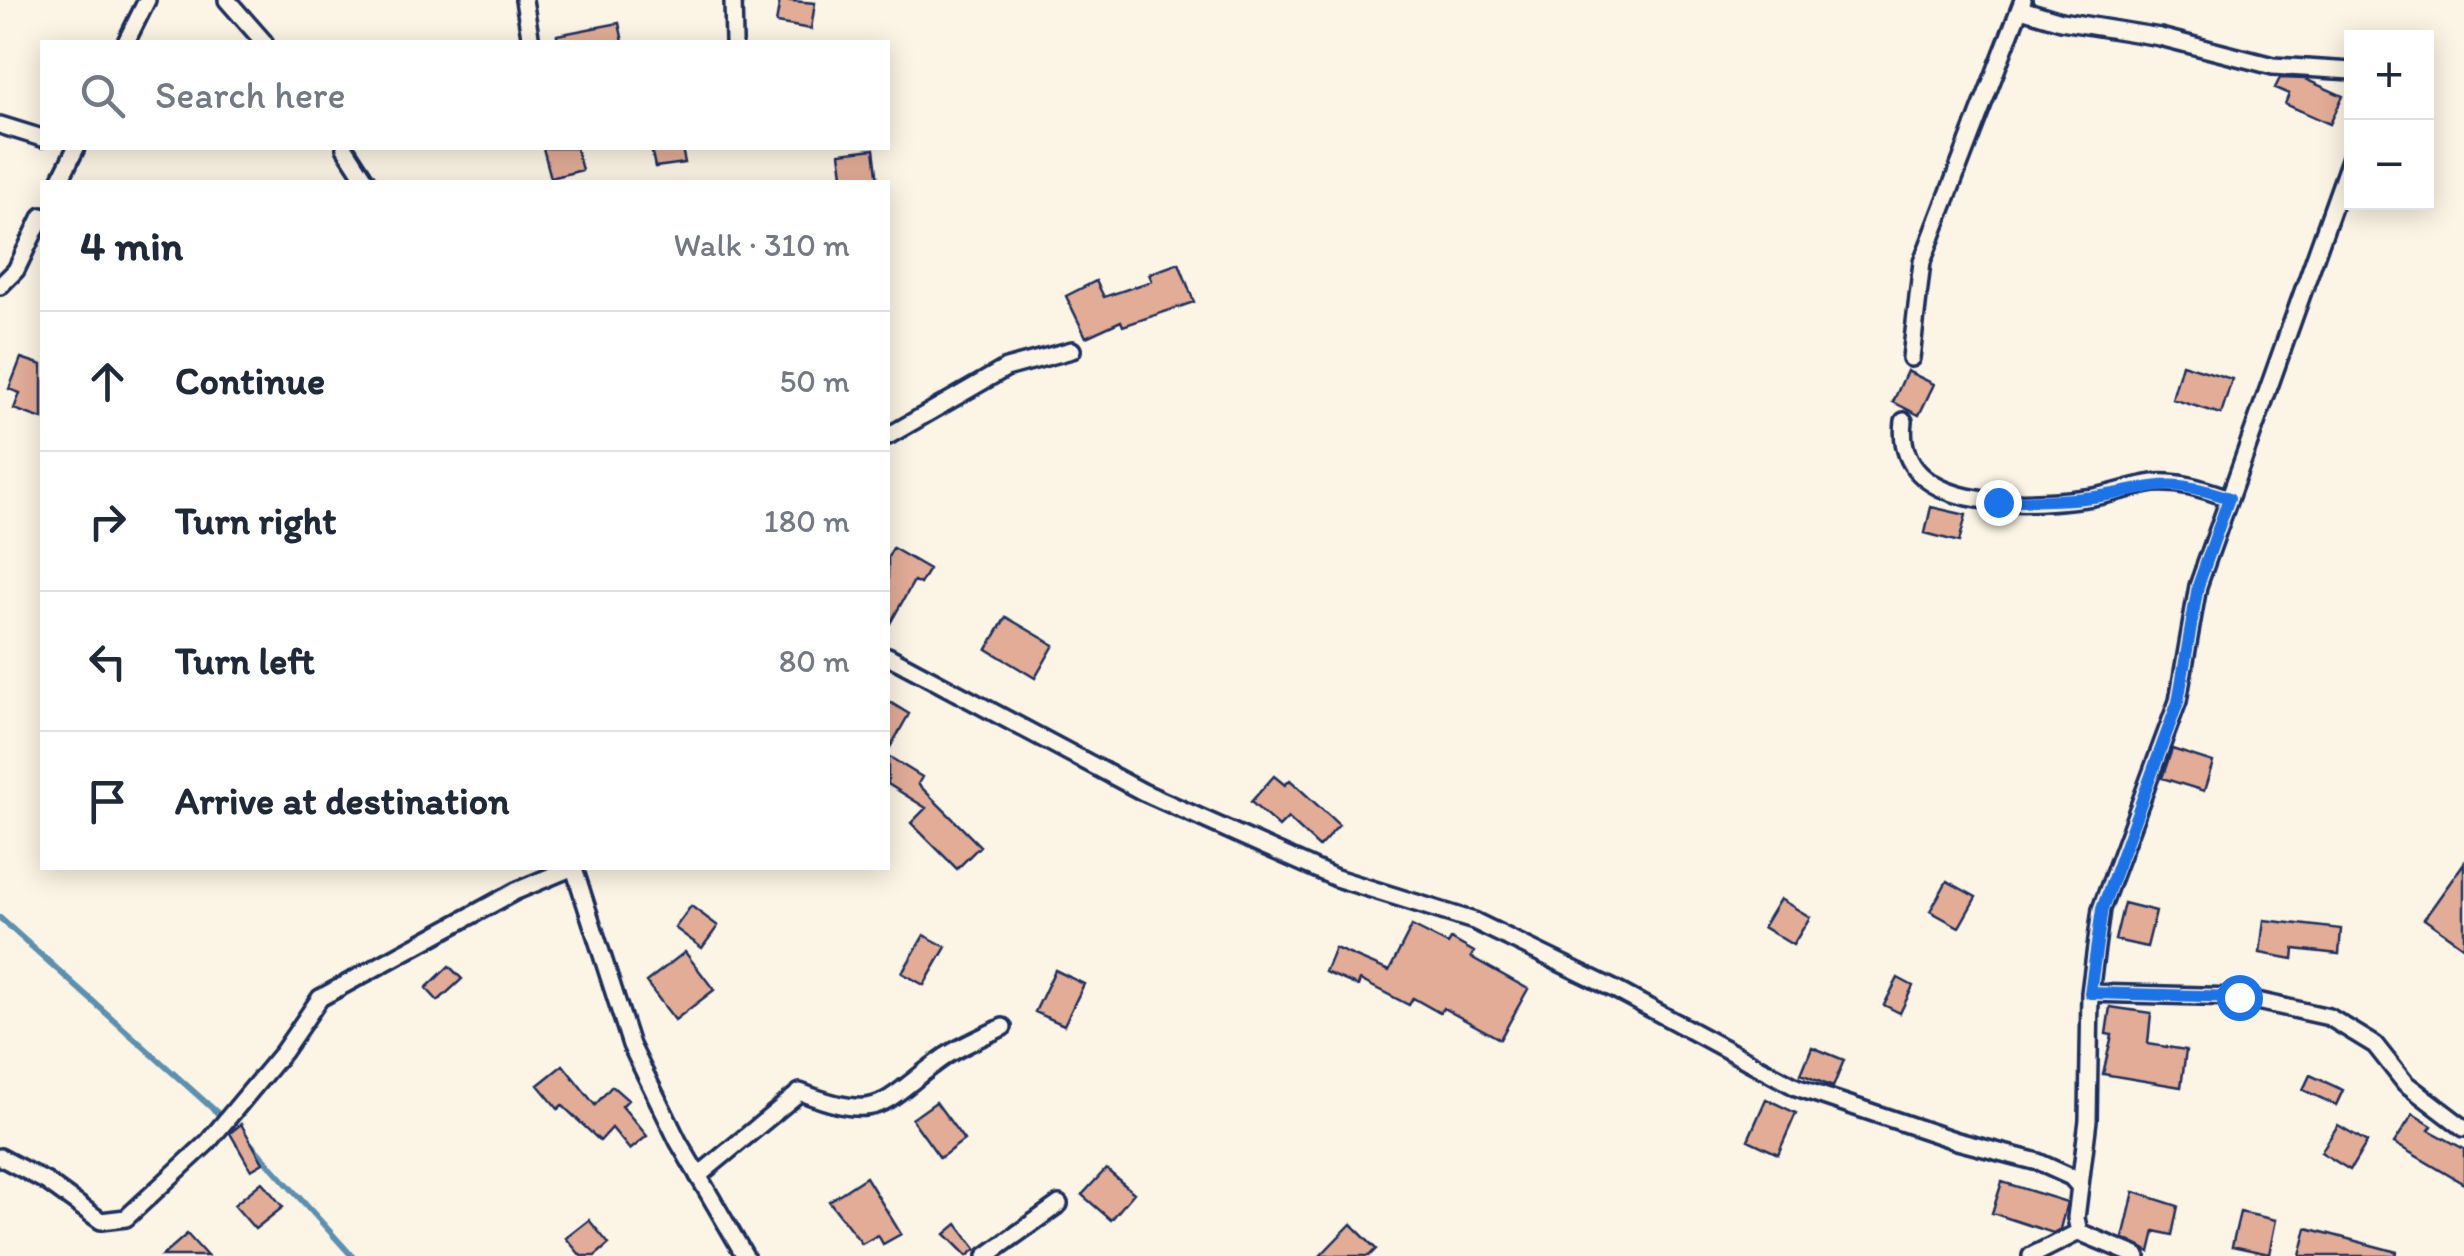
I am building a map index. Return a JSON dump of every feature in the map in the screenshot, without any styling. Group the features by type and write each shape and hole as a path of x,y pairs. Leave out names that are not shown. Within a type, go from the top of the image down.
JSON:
{"street":[{"path":"127,40 146,0"},
{"path":"226,0 262,40"},
{"path":"524,0 531,40"},
{"path":"733,0 734,40"},
{"path":"1911,358 1922,262 1983,94 2022,5 2061,21 2160,37 2273,66 2344,70"},
{"path":"0,125 40,137"},
{"path":"59,180 73,150"},
{"path":"349,150 365,180"},
{"path":"2079,1232 2079,1186 2088,1120 2090,993 2102,909 2178,702 2198,586 2344,176"},
{"path":"0,286 16,270 40,220"},
{"path":"890,435 1006,368 1072,350"},
{"path":"1904,421 1901,447 1917,474 1974,500 2086,498 2153,484 2187,484 2229,498"},
{"path":"890,657 1143,792 1336,878 1474,921 1616,990 1796,1087 1957,1141 2038,1162 2070,1177 2079,1186"},
{"path":"0,1157 101,1221 126,1218 208,1142 283,1052 320,998 516,891 568,870"},
{"path":"574,870 631,1045 698,1176 745,1256"},
{"path":"2090,993 2239,997 2329,1017 2374,1045 2405,1083 2464,1128"},
{"path":"698,1176 800,1092 840,1108 882,1107 948,1055 1003,1027"},
{"path":"986,1256 1059,1204"},
{"path":"2031,1256 2079,1232 2137,1256"}],"building":[{"path":"780,0 815,3 811,29 776,23"},
{"path":"619,23 623,40 557,40 557,35"},
{"path":"2280,78 2305,79 2343,96 2330,124 2285,104 2289,94 2275,88"},
{"path":"544,150 577,150 582,170 551,178"},
{"path":"651,150 682,150 685,163 655,167"},
{"path":"874,150 878,180 844,180 840,153"},
{"path":"1179,263 1194,302 1123,326 1121,321 1086,337 1066,296 1096,281 1104,297 1152,281 1149,274"},
{"path":"21,358 40,364 40,418 14,409 20,393 9,389"},
{"path":"2182,364 2232,379 2221,414 2172,399"},
{"path":"1907,371 1934,384 1919,415 1893,402"},
{"path":"1931,507 1966,515 1959,542 1925,533"},
{"path":"893,548 929,569 920,584 914,581 890,623"},
{"path":"1006,617 1054,645 1035,678 987,649"},
{"path":"890,702 909,714 890,747"},
{"path":"2172,749 2213,762 2204,791 2162,778"},
{"path":"890,757 922,777 918,784 980,846 957,869 911,823 926,808 890,785"},
{"path":"1274,776 1285,785 1290,780 1339,825 1319,847 1288,818 1279,827 1251,802"},
{"path":"2464,863 2464,947 2424,919"},
{"path":"1947,881 1976,897 1959,927 1930,911"},
{"path":"1780,899 1810,917 1793,945 1763,927"},
{"path":"2124,903 2156,911 2147,947 2115,940"},
{"path":"691,906 718,926 702,948 675,928"},
{"path":"2264,920 2341,929 2339,954 2294,949 2293,959 2260,953"},
{"path":"1412,926 1448,944 1451,939 1474,952 1471,957 1528,989 1500,1039 1443,1008 1440,1013 1413,998 1409,1005 1360,980 1358,986 1325,972 1335,948 1389,971"},
{"path":"924,935 946,947 924,985 902,973"},
{"path":"685,952 714,990 675,1020 646,982"},
{"path":"449,966 462,979 438,1001 426,988"},
{"path":"1055,970 1084,984 1064,1025 1035,1012"},
{"path":"1898,978 1913,986 1900,1013 1884,1005"},
{"path":"2110,1007 2151,1013 2148,1044 2186,1050 2181,1087 2103,1074 2112,1035 2106,1034"},
{"path":"1812,1047 1844,1060 1833,1087 1801,1074"},
{"path":"563,1065 595,1105 612,1086 628,1100 622,1106 647,1136 630,1150 612,1128 600,1141 562,1105 558,1109 538,1085"},
{"path":"2310,1075 2343,1090 2336,1105 2303,1090"},
{"path":"1766,1099 1796,1113 1778,1154 1748,1140"},
{"path":"936,1102 964,1140 940,1158 912,1119"},
{"path":"2413,1114 2432,1126 2429,1130 2464,1149 2464,1184 2394,1143"},
{"path":"241,1124 263,1163 251,1170 230,1133"},
{"path":"2338,1125 2367,1142 2350,1170 2321,1152"},
{"path":"1106,1169 1134,1193 1111,1220 1082,1195"},
{"path":"866,1177 901,1234 883,1244 878,1235 862,1244 829,1201"},
{"path":"262,1182 283,1207 255,1229 234,1205"},
{"path":"2002,1182 2067,1202 2060,1229 2053,1233 1992,1213"},
{"path":"2134,1192 2178,1206 2172,1235 2155,1231 2150,1252 2123,1238"},
{"path":"2240,1212 2276,1220 2269,1254 2232,1246"},
{"path":"589,1220 609,1244 595,1256 581,1256 566,1238"},
{"path":"957,1224 976,1249 967,1256 945,1234"},
{"path":"1351,1224 1376,1249 1369,1256 1320,1256"},
{"path":"2307,1228 2397,1252 2396,1256 2300,1256"},
{"path":"187,1234 207,1256 162,1256"}],"waterway":[{"path":"0,918 241,1134"},
{"path":"250,1143 352,1256"}],"route":[{"path":"1998,502 2086,498 2153,484 2187,484 2229,498 2198,586 2178,702 2102,909 2090,993 2239,997"}]}
